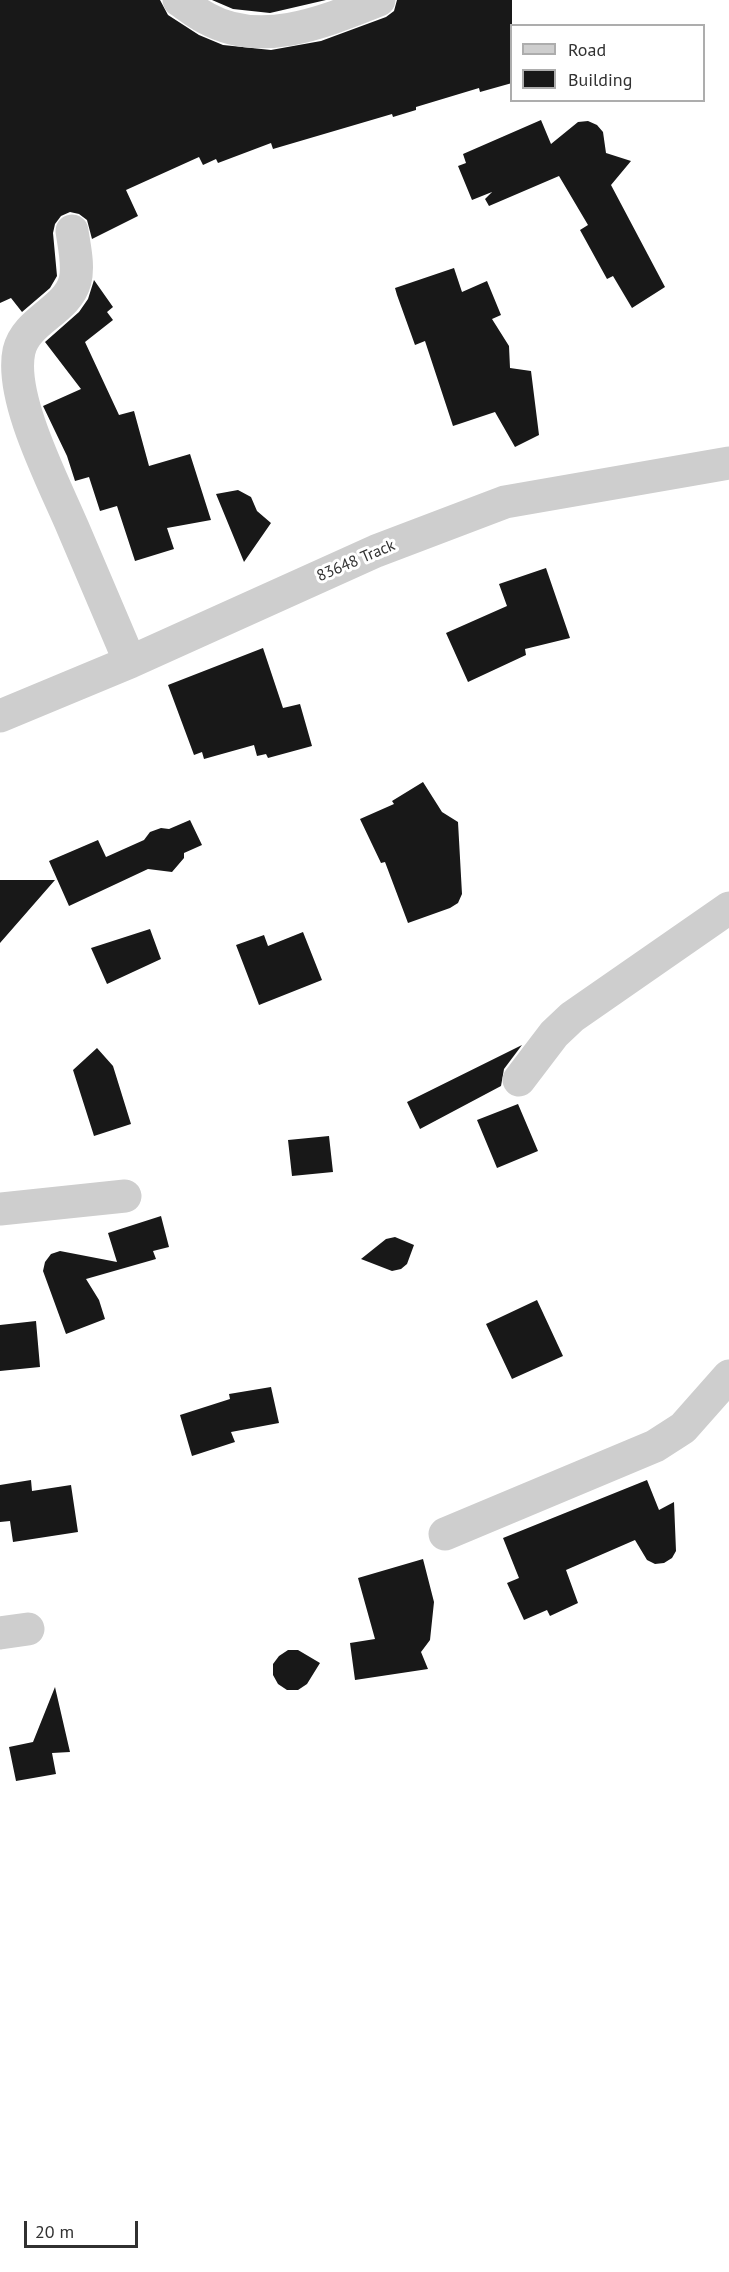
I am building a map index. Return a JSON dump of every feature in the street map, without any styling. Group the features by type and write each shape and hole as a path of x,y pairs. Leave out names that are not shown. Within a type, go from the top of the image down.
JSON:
{"street":[{"path":"179,0 207,19 249,31 280,31 327,21 379,0"},
{"path":"72,231 75,281 57,307 25,335 19,358 20,391 39,448 130,662"},
{"name":"83648 Track","path":"0,716 130,662 376,551 505,502 729,464"},
{"path":"519,1080 554,1034 572,1017 729,908"},
{"path":"0,1209 125,1196"},
{"path":"444,1534 655,1446 683,1428 729,1376"}],"building":[{"path":"0,0 160,0 168,15 199,35 223,45 271,50 321,41 386,17 394,11 397,0 512,0 510,84 480,92 479,88 416,107 416,110 393,117 392,114 273,149 271,143 218,163 216,159 203,165 199,157 126,190 138,216 92,239 87,220 79,214 70,212 61,216 55,224 53,233 57,276 50,288 22,312 11,298 0,303"},
{"path":"212,0 326,0 270,13 233,9"},
{"path":"541,120 551,144 578,122 588,121 597,125 603,132 606,153 631,161 611,185 665,287 632,308 613,276 607,279 580,230 588,225 559,176 489,206 485,199 492,192 472,200 458,166 466,163 463,154"},
{"path":"454,268 462,292 487,281 501,315 492,319 509,346 510,368 531,371 539,435 515,447 495,412 453,426 425,341 415,345 397,295 395,288"},
{"path":"94,280 113,307 107,312 113,320 85,342 119,415 134,411 149,466 190,454 211,520 167,528 174,549 135,561 117,506 100,511 89,477 75,481 67,456 43,406 81,389 45,342 79,312 88,299"},
{"path":"238,490 251,497 257,511 271,523 244,562 216,494"},
{"path":"546,568 570,638 525,649 526,655 468,682 446,633 507,606 499,584"},
{"path":"263,648 283,708 300,704 312,746 268,758 266,754 257,756 254,745 204,759 202,752 194,755 168,685"},
{"path":"423,782 442,812 458,822 462,894 458,903 450,908 408,923 385,862 381,863 360,819 394,804 392,801"},
{"path":"190,820 202,845 184,853 184,858 172,872 148,869 69,906 49,861 98,840 106,857 144,840 150,832 161,828 169,829"},
{"path":"0,880 55,880 0,943"},
{"path":"150,929 161,959 107,984 91,948"},
{"path":"303,932 322,980 259,1005 236,945 264,935 268,946"},
{"path":"522,1045 504,1069 501,1086 420,1129 407,1102"},
{"path":"97,1048 113,1066 131,1124 94,1136 73,1070"},
{"path":"518,1104 538,1151 497,1168 477,1120"},
{"path":"329,1136 333,1172 292,1176 288,1140"},
{"path":"161,1216 169,1247 153,1251 156,1259 86,1279 99,1300 105,1319 66,1334 43,1271 45,1262 51,1254 60,1251 117,1262 108,1233"},
{"path":"395,1237 414,1245 407,1264 401,1269 392,1271 361,1259 386,1239"},
{"path":"537,1300 563,1356 512,1379 486,1324"},
{"path":"36,1321 40,1367 0,1371 0,1325"},
{"path":"271,1387 279,1423 231,1432 235,1442 192,1456 180,1415 230,1399 229,1394"},
{"path":"31,1480 32,1491 71,1485 78,1532 13,1542 10,1521 0,1522 0,1485"},
{"path":"647,1480 659,1510 674,1502 676,1551 672,1558 664,1563 655,1564 647,1560 635,1540 566,1570 578,1603 550,1616 547,1610 524,1620 507,1583 519,1578 503,1538"},
{"path":"423,1559 434,1602 430,1640 421,1652 428,1669 355,1680 350,1643 375,1639 358,1578"},
{"path":"288,1650 298,1650 320,1663 307,1684 298,1690 287,1690 278,1684 273,1675 273,1664"},
{"path":"55,1687 70,1752 52,1753 56,1774 16,1781 9,1747 33,1742"}]}
